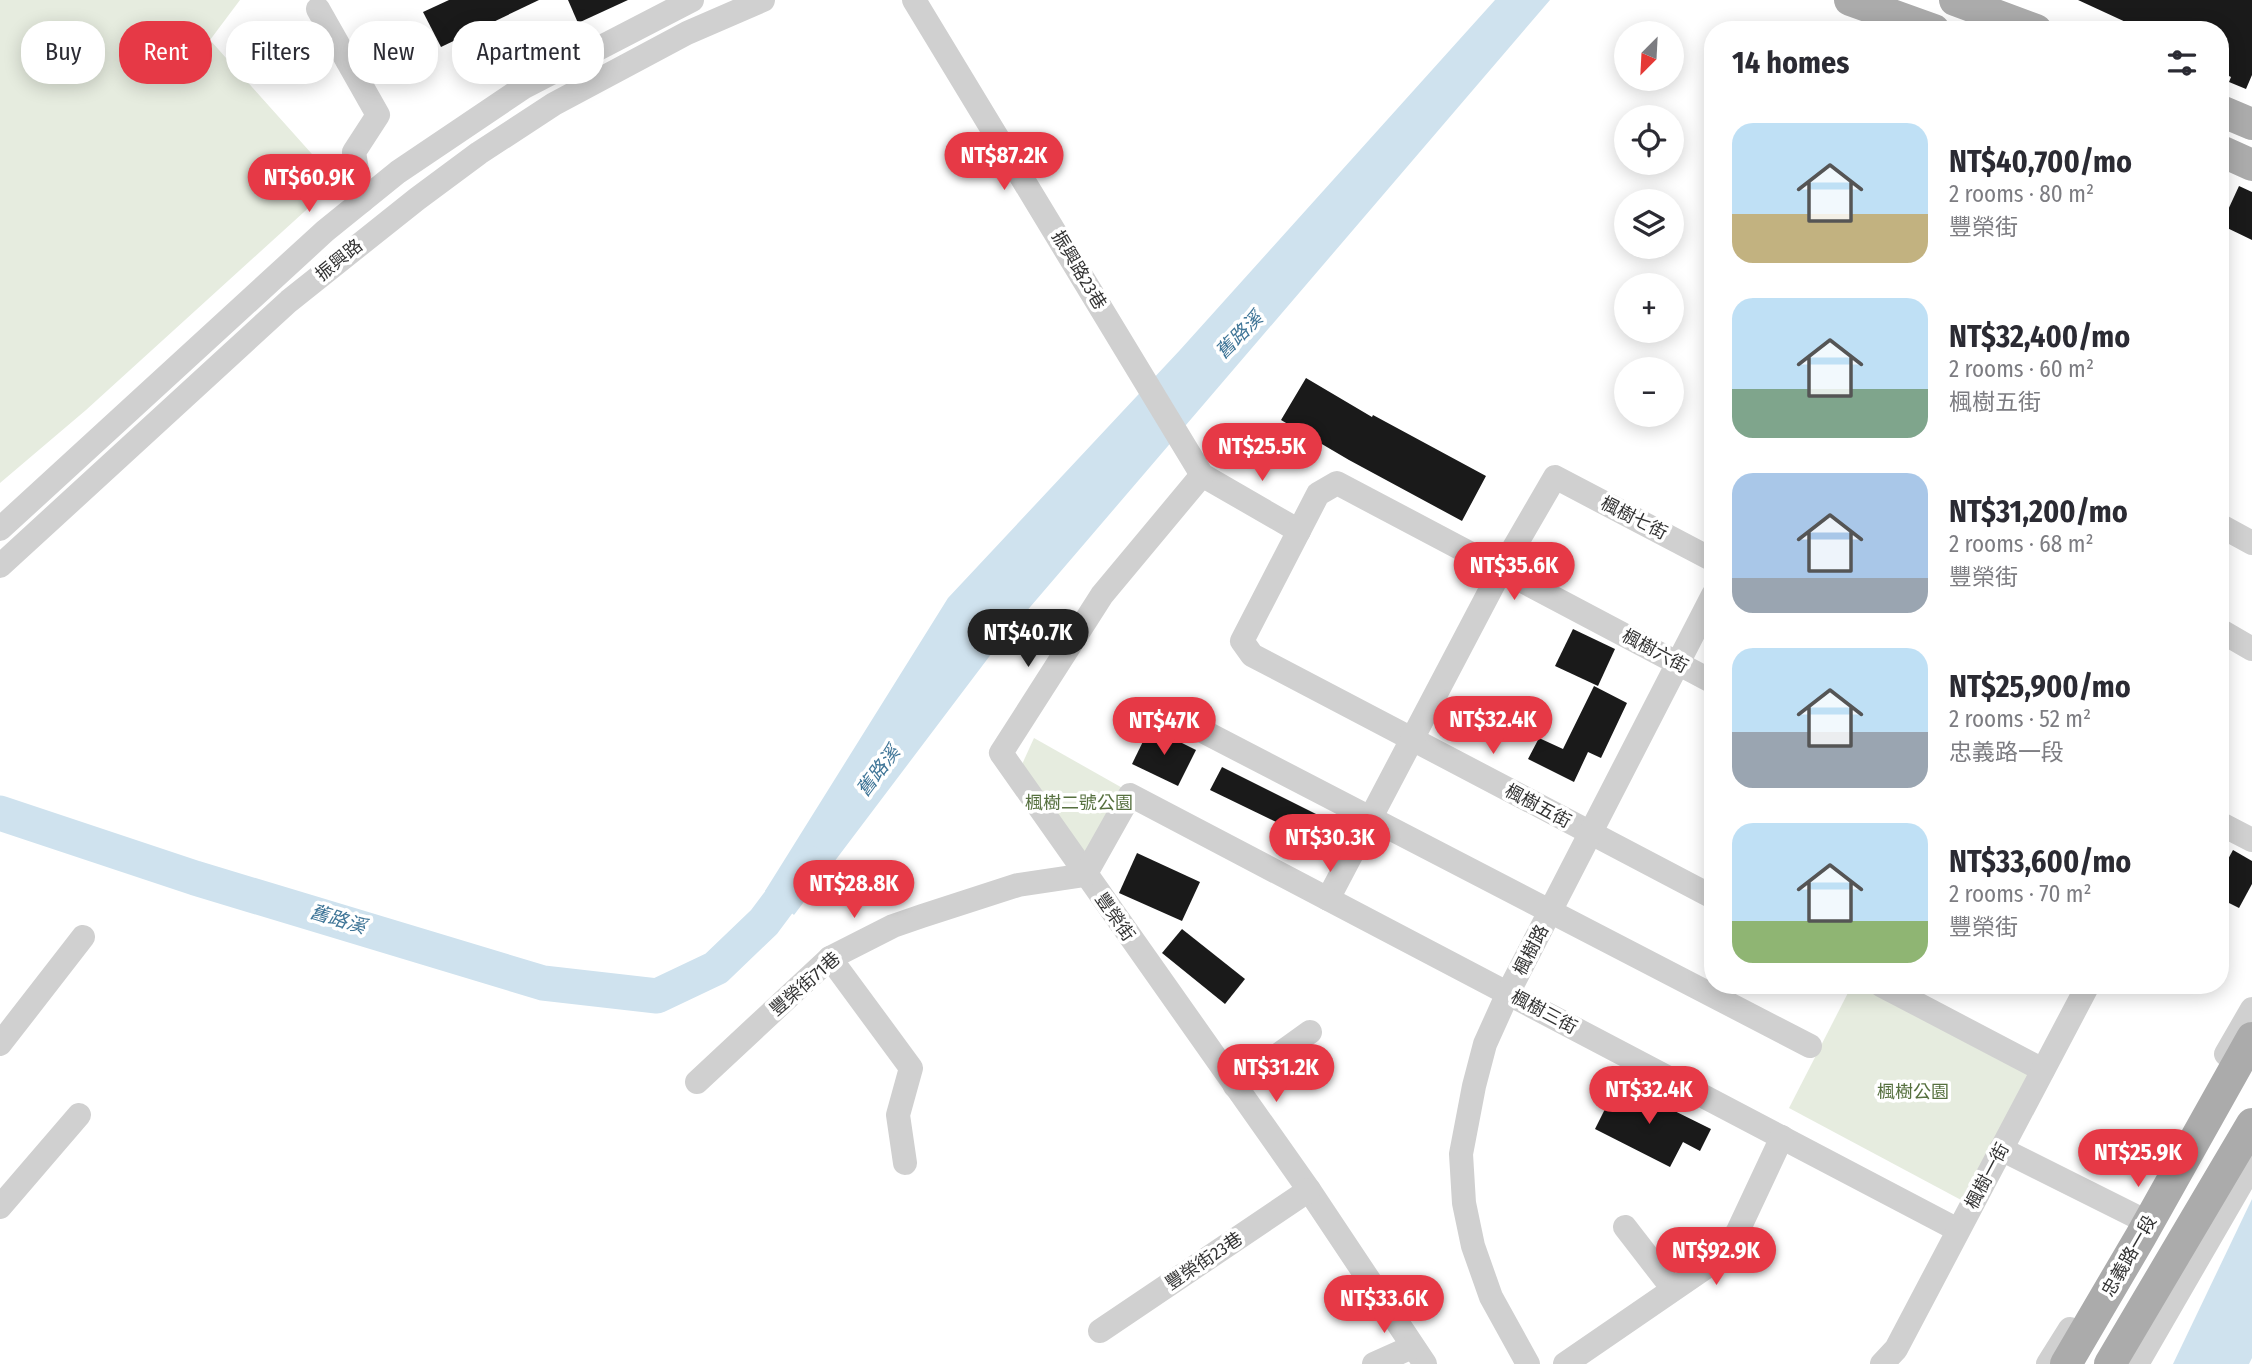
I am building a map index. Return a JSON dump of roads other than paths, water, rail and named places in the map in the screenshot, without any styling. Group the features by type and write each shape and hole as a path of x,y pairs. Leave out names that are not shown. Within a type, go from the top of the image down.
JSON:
{"main road":[{"path":"1850,0 1909,21"},
{"path":"1955,0 2012,21"},
{"path":"2229,114 2252,124"},
{"path":"2229,155 2252,165"},
{"name":"忠義路一段","path":"2066,1364 2149,1223 2252,1038"},
{"path":"2110,1364 2252,1124"}],"street":[{"name":"振興路","path":"0,529 325,231 398,172 524,87 692,0"},
{"name":"振興路","path":"0,566 289,301 478,153 554,104 687,33 763,0"},
{"name":"振興路23巷","path":"914,0 1202,475"},
{"path":"318,9 378,115 354,152 362,201"},
{"path":"1202,475 1299,531"},
{"name":"豐榮街","path":"1202,475 1102,595 1001,753 1309,1190 1419,1356"},
{"name":"楓樹七街","path":"1501,569 1555,477 1704,554"},
{"name":"楓樹六街","path":"1299,531 1318,494 1337,483 1704,677"},
{"path":"2229,530 2252,543"},
{"name":"楓樹五街","path":"1299,531 1242,640 1252,656 1704,892"},
{"path":"1328,899 1501,569"},
{"name":"楓樹路","path":"1528,1364 1491,1297 1473,1246 1464,1203 1461,1154 1474,1086 1485,1044 1508,993 1704,612"},
{"path":"2229,636 2252,649"},
{"path":"1162,710 1704,991"},
{"name":"楓樹三街","path":"1086,875 1130,794 1958,1230"},
{"path":"2229,828 2252,840"},
{"name":"豐榮街71巷","path":"697,1082 830,958 893,926 922,916 1018,885 1086,875"},
{"path":"0,1044 83,937"},
{"path":"830,958 911,1068 898,1115 905,1163"},
{"path":"1710,994 1810,1046"},
{"path":"1898,994 2043,1070"},
{"name":"楓樹一街","path":"1882,1364 1896,1349 2083,994"},
{"name":"忠義路一段","path":"2048,1364 2252,1009"},
{"path":"1235,1086 1310,1032"},
{"path":"0,1207 79,1115"},
{"path":"1565,1364 1709,1265 1737,1233 1782,1137"},
{"path":"2001,1149 2135,1216"},
{"path":"2137,1364 2252,1165"},
{"name":"豐榮街23巷","path":"1100,1331 1309,1190"},
{"path":"1625,1227 1673,1289"},
{"path":"1374,1364 1419,1356"}],"water":[{"path":"1495,0 1550,0 1001,641 794,915 765,891 948,598 1180,350"},
{"path":"2252,1199 2252,1358 2249,1364 2173,1364"}],"waterway":[{"name":"舊路溪","path":"0,813 195,878 543,983 657,996 716,968 764,922 808,863"}],"park label":[{"name":"楓樹二號公園","path":"1079,803"},
{"name":"楓樹公園","path":"1913,1092"}]}
